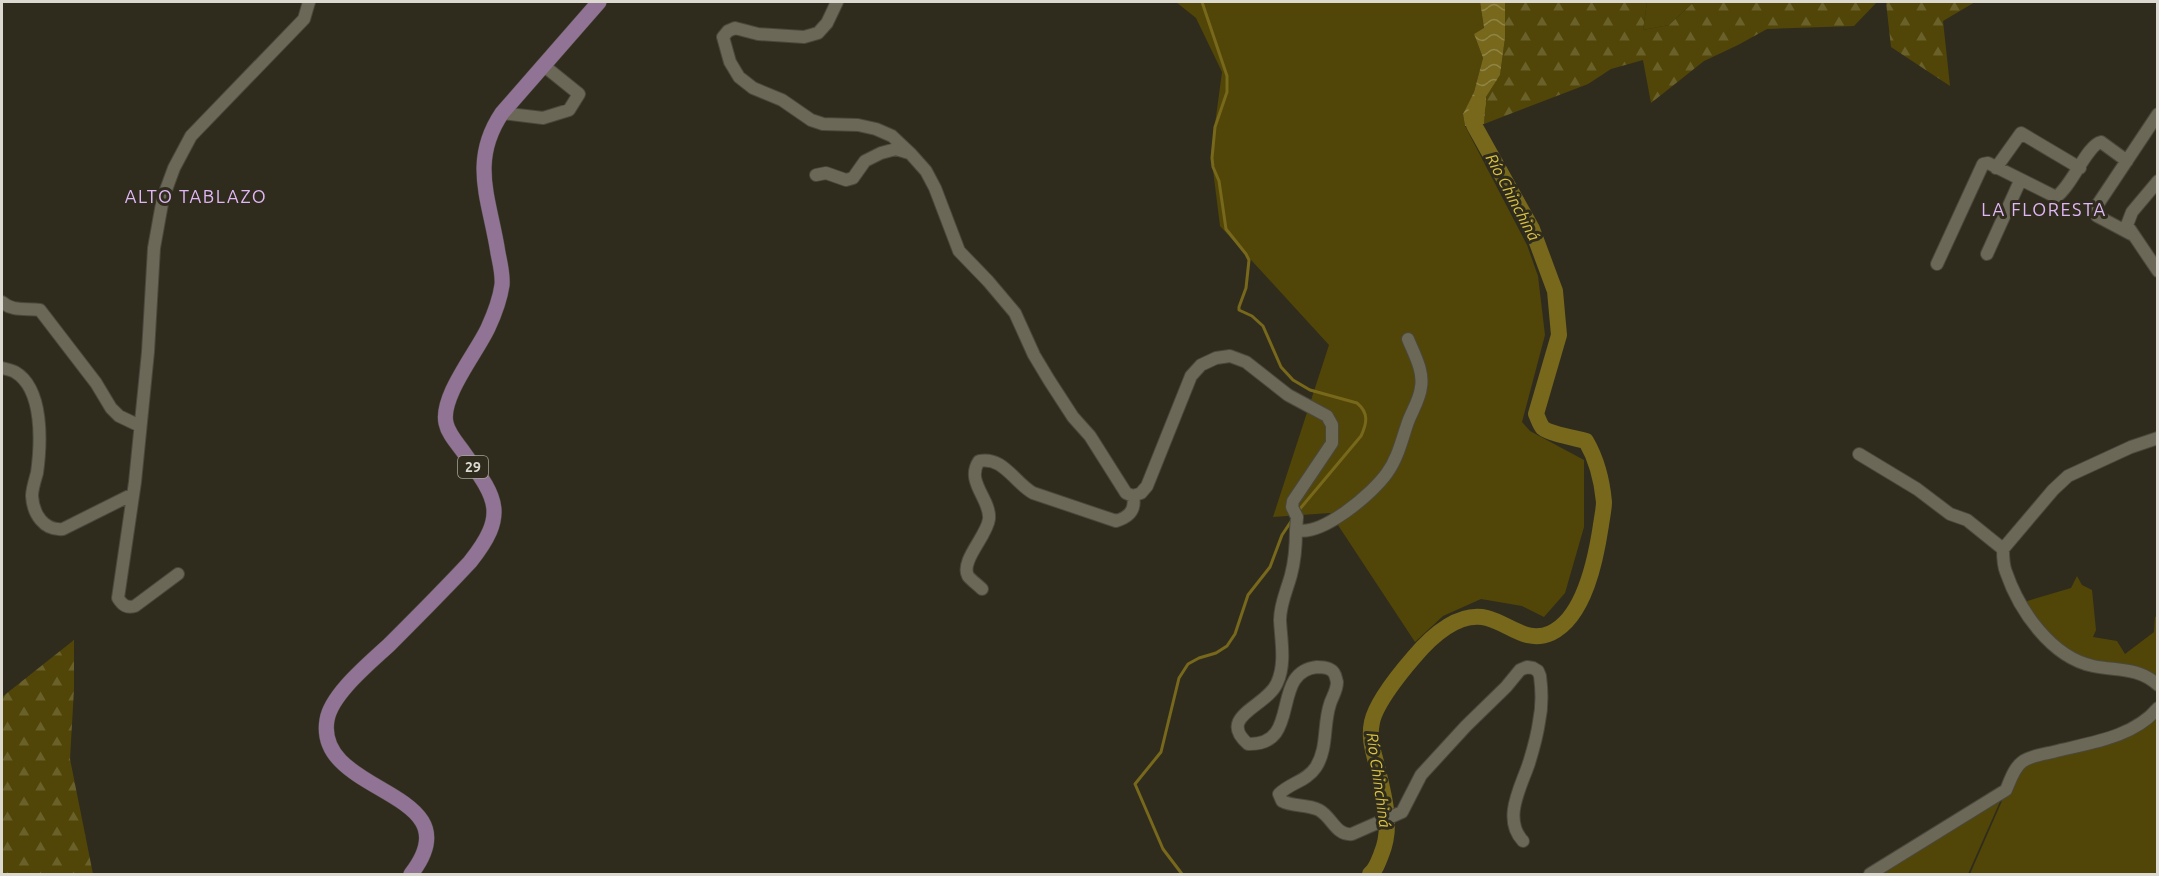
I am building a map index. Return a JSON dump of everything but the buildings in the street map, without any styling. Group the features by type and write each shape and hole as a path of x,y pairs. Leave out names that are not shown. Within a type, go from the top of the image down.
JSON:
{"main road":[{"name":"29","path":"411,874 425,849 426,833 421,817 414,809 363,779 336,758 326,740 327,719 342,691 470,562 485,543 493,524 494,507 489,491 449,432 445,414 451,394 488,328 502,285 497,243 483,175 486,147 491,132 502,113 599,2"}],"street":[{"path":"178,574 135,606 122,605 118,598 133,494 148,352 154,248 163,198 174,168 191,136 304,19 309,2"},
{"path":"837,2 823,28 818,33 804,37 758,34 735,28 728,31 723,37 730,62 739,77 753,88 782,100 811,120 823,124 858,125 876,129 892,136 910,153 926,171 935,188 959,252 1015,313 1034,355 1072,417 1090,436 1126,493 1133,496 1141,493 1147,486 1191,376 1201,365 1216,358 1230,356 1246,362 1288,395 1327,416 1332,425 1332,443 1293,506 1297,517 1295,559 1280,618 1281,673 1271,693 1263,702 1242,715 1238,723 1241,738 1248,744 1258,745 1269,739 1283,721 1289,690 1292,682 1299,675 1318,667 1328,668 1334,673 1337,682 1330,704 1324,748 1316,767 1308,776 1279,794 1282,801 1318,810 1329,818 1344,835 1401,812 1421,775 1520,670 1533,668 1540,676 1540,720 1516,799 1513,823 1516,834 1523,841"},
{"path":"502,113 543,118 569,110 579,94 543,65"},
{"path":"2132,234 2097,216 2094,212 2157,114"},
{"path":"1996,168 2021,133 2080,168"},
{"path":"1937,264 1980,167 1988,163 2056,197 2080,168 2093,145 2101,141 2127,161"},
{"path":"816,175 826,173 846,180 858,173 865,161 881,153 896,148 910,153"},
{"path":"1987,254 2020,181"},
{"path":"2157,181 2132,212 2127,225 2157,271"},
{"path":"2,302 18,310 26,308 40,310 96,383 111,408 127,421 140,426"},
{"path":"1296,530 1313,529 1346,511 1370,492 1387,473 1399,451 1421,390 1422,377 1408,339"},
{"path":"2,368 15,372 28,384 36,402 40,429 37,471 32,495 35,510 46,526 53,530 63,529 133,494"},
{"path":"2002,549 2068,476 2157,438"},
{"path":"1859,454 1917,489 1950,514 1967,520 2002,549 2005,569 2017,599 2062,652 2092,666 2130,670 2149,677 2157,685"},
{"path":"982,589 968,576 966,567 989,522 975,476 974,468 979,461 996,462 1033,493 1116,521 1124,519 1131,513 1135,505 1133,496"},
{"path":"1870,874 2006,790 2022,761 2112,737 2144,721 2157,708"}],"green space":[{"path":"1176,2 1480,2 1484,29 1474,34 1483,58 1474,92 1463,114 1465,126 1527,245 1538,276 1545,335 1522,422 1530,431 1584,460 1584,527 1565,593 1544,617 1522,606 1481,599 1443,616 1415,642 1330,513 1273,517 1329,345 1220,226 1211,154 1222,72 1196,18"},
{"path":"1505,2 1647,2 1643,30 1669,25 1694,2 1877,2 1854,26 1767,29 1704,61 1651,103 1643,60 1611,69 1588,84 1484,124 1486,97 1500,75 1505,38"},
{"path":"1647,2 1694,2 1669,25 1643,30"},
{"path":"1886,2 1975,2 1943,21 1950,86 1891,47"},
{"path":"2077,576 2082,585 2092,590 2096,630 2093,637 2117,641 2125,654 2154,632 2157,616 2157,680 2095,664 2063,649 2042,627 2024,602 2071,588"},
{"path":"74,640 70,759 93,874 2,874 2,697"},
{"path":"2157,713 2157,874 1970,874 2005,794 2025,764"},
{"path":"2002,797 1968,874 1877,874"}],"water":[{"path":"1480,2 1505,2 1505,38 1500,75 1486,97 1484,124 1465,126 1463,114 1474,92 1483,58 1474,34 1484,28"}],"waterway":[{"path":"1202,2 1227,76 1227,92 1215,127 1212,158 1219,181 1226,229 1249,260 1246,288 1239,310 1252,316 1263,326 1281,367 1293,380 1310,390 1357,403 1365,414 1366,422 1361,436 1299,510"},
{"name":"Río Chinchiná","path":"1370,874 1379,861 1387,832 1384,797 1371,737 1374,714 1384,697 1421,649 1446,627 1456,622 1466,618 1487,618 1518,632 1534,636 1551,633 1563,625 1572,614 1587,585 1596,554 1603,510 1600,478 1586,441 1546,430 1542,427 1536,414 1559,335 1555,291 1532,229 1474,125 1478,103"},
{"path":"1182,874 1163,849 1135,784 1161,752 1179,678 1188,664 1227,646 1235,634 1248,595 1270,567 1282,535 1292,520"}],"district":[{"name":"ALTO TABLAZO","path":"196,197"},
{"name":"LA FLORESTA","path":"2044,210"}]}
